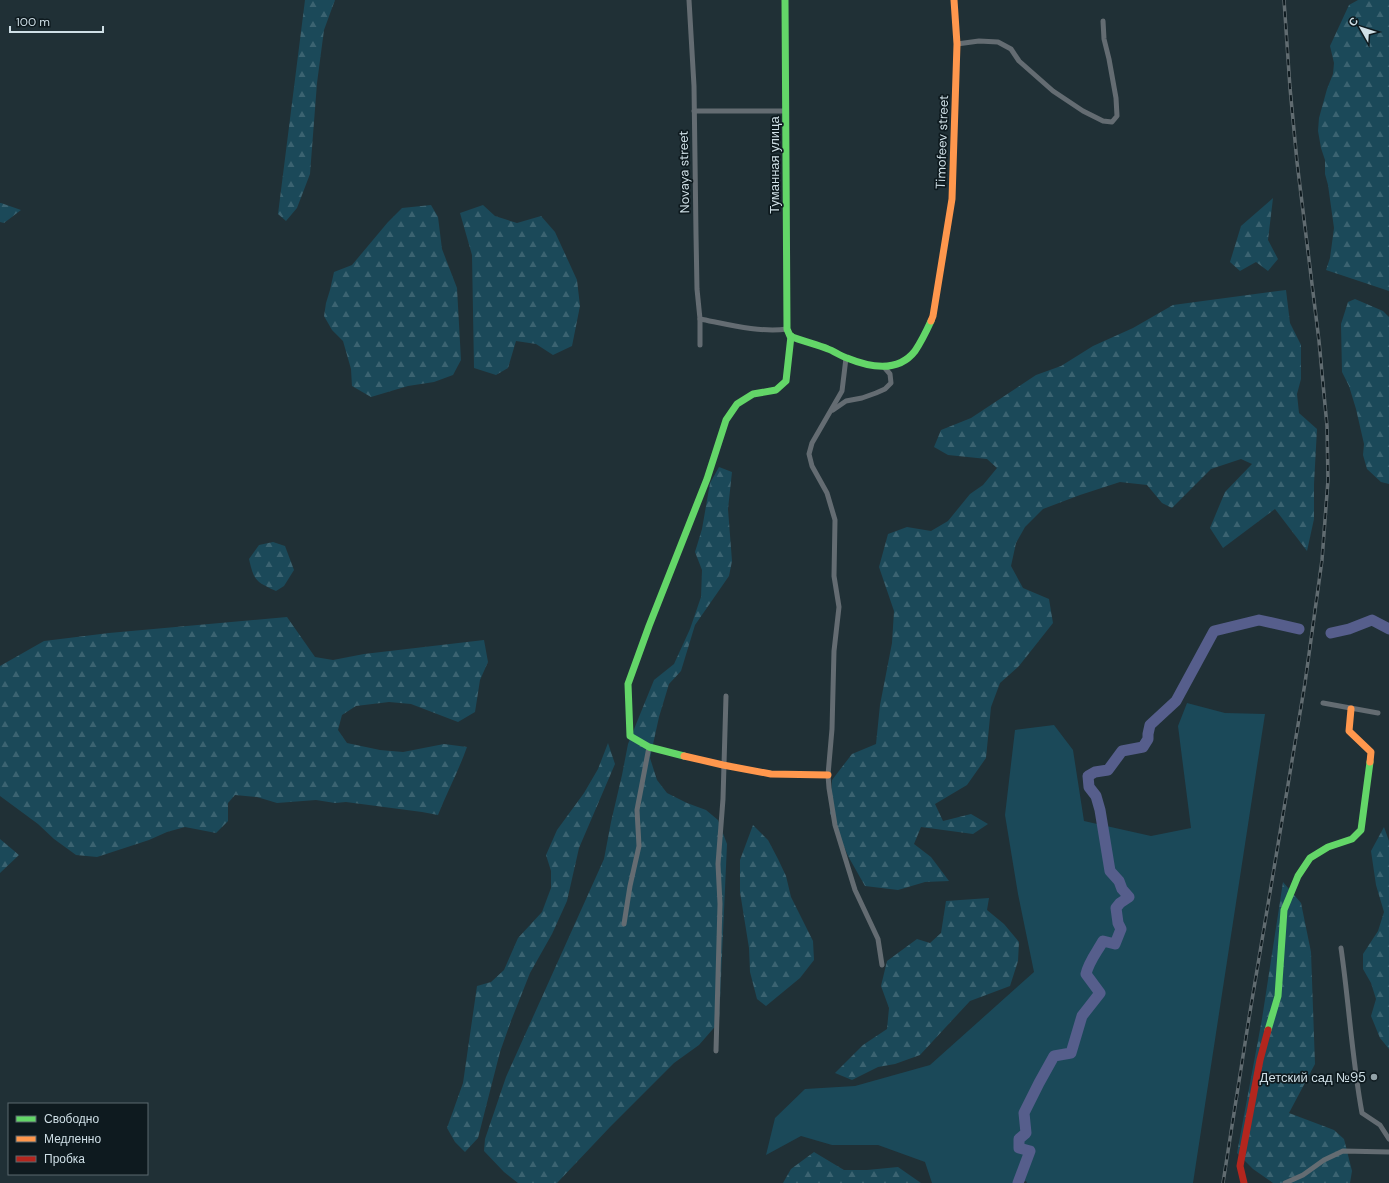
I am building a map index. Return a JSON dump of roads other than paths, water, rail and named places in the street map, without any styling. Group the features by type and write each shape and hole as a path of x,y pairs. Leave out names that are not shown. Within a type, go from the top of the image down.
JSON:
{"street":[{"name":"Novaya street","path":"689,0 694,86 697,281 700,319 700,345"},
{"name":"Туманная улица","path":"785,0 787,329"},
{"name":"Timofeev street","path":"884,367 901,362 914,352 924,336 933,316 952,198 957,44 954,0"},
{"path":"957,44 980,41 998,42 1011,49 1019,61 1053,91 1083,111 1103,121 1112,122 1117,116 1116,98 1104,38 1103,21"},
{"path":"694,111 786,112"},
{"path":"700,319 759,329 787,329 791,336 799,340 829,349 846,358 865,364 884,367 890,374 891,383 885,389 862,398 846,401 830,412"},
{"path":"791,336 786,381 776,390 753,394 736,404 726,420 707,479 649,626 628,684 630,736 649,747 723,765 772,774 828,775"},
{"path":"846,358 842,391 812,443 808,454 812,466 827,493 835,520 834,576 839,608 834,652 832,729 828,775 835,825 855,890 878,939 882,965"},
{"path":"716,1051 720,904 718,864 723,799 726,696"},
{"path":"1324,703 1378,713"},
{"path":"1244,1183 1240,1166 1260,1060 1278,996 1284,910 1298,876 1310,858 1328,847 1352,839 1361,830 1371,752 1349,731 1351,709"},
{"path":"624,924 630,886 640,846 637,810 649,747"},
{"path":"1342,948 1358,1090 1362,1113 1380,1125 1389,1139"},
{"path":"1285,1183 1303,1175 1324,1160 1343,1151 1389,1152"}],"waterway":[{"path":"1018,1183 1030,1151 1019,1148 1019,1139 1026,1133 1024,1113 1054,1056 1071,1053 1082,1016 1100,993 1086,974 1087,969 1103,941 1115,944 1121,929 1118,923 1116,908 1120,903 1129,897 1122,889 1119,881 1110,871 1100,810 1096,796 1089,787 1088,776 1095,772 1108,770 1122,751 1143,747 1148,739 1150,725 1176,701 1214,631 1259,620 1299,629"},
{"path":"1331,633 1349,629 1372,620 1389,629"}],"railway":[{"path":"1223,1183 1305,683 1322,560 1328,480 1327,426 1319,341 1297,162 1284,0"}],"place":[{"name":"Детский сад №95","path":"1374,1077"}]}
